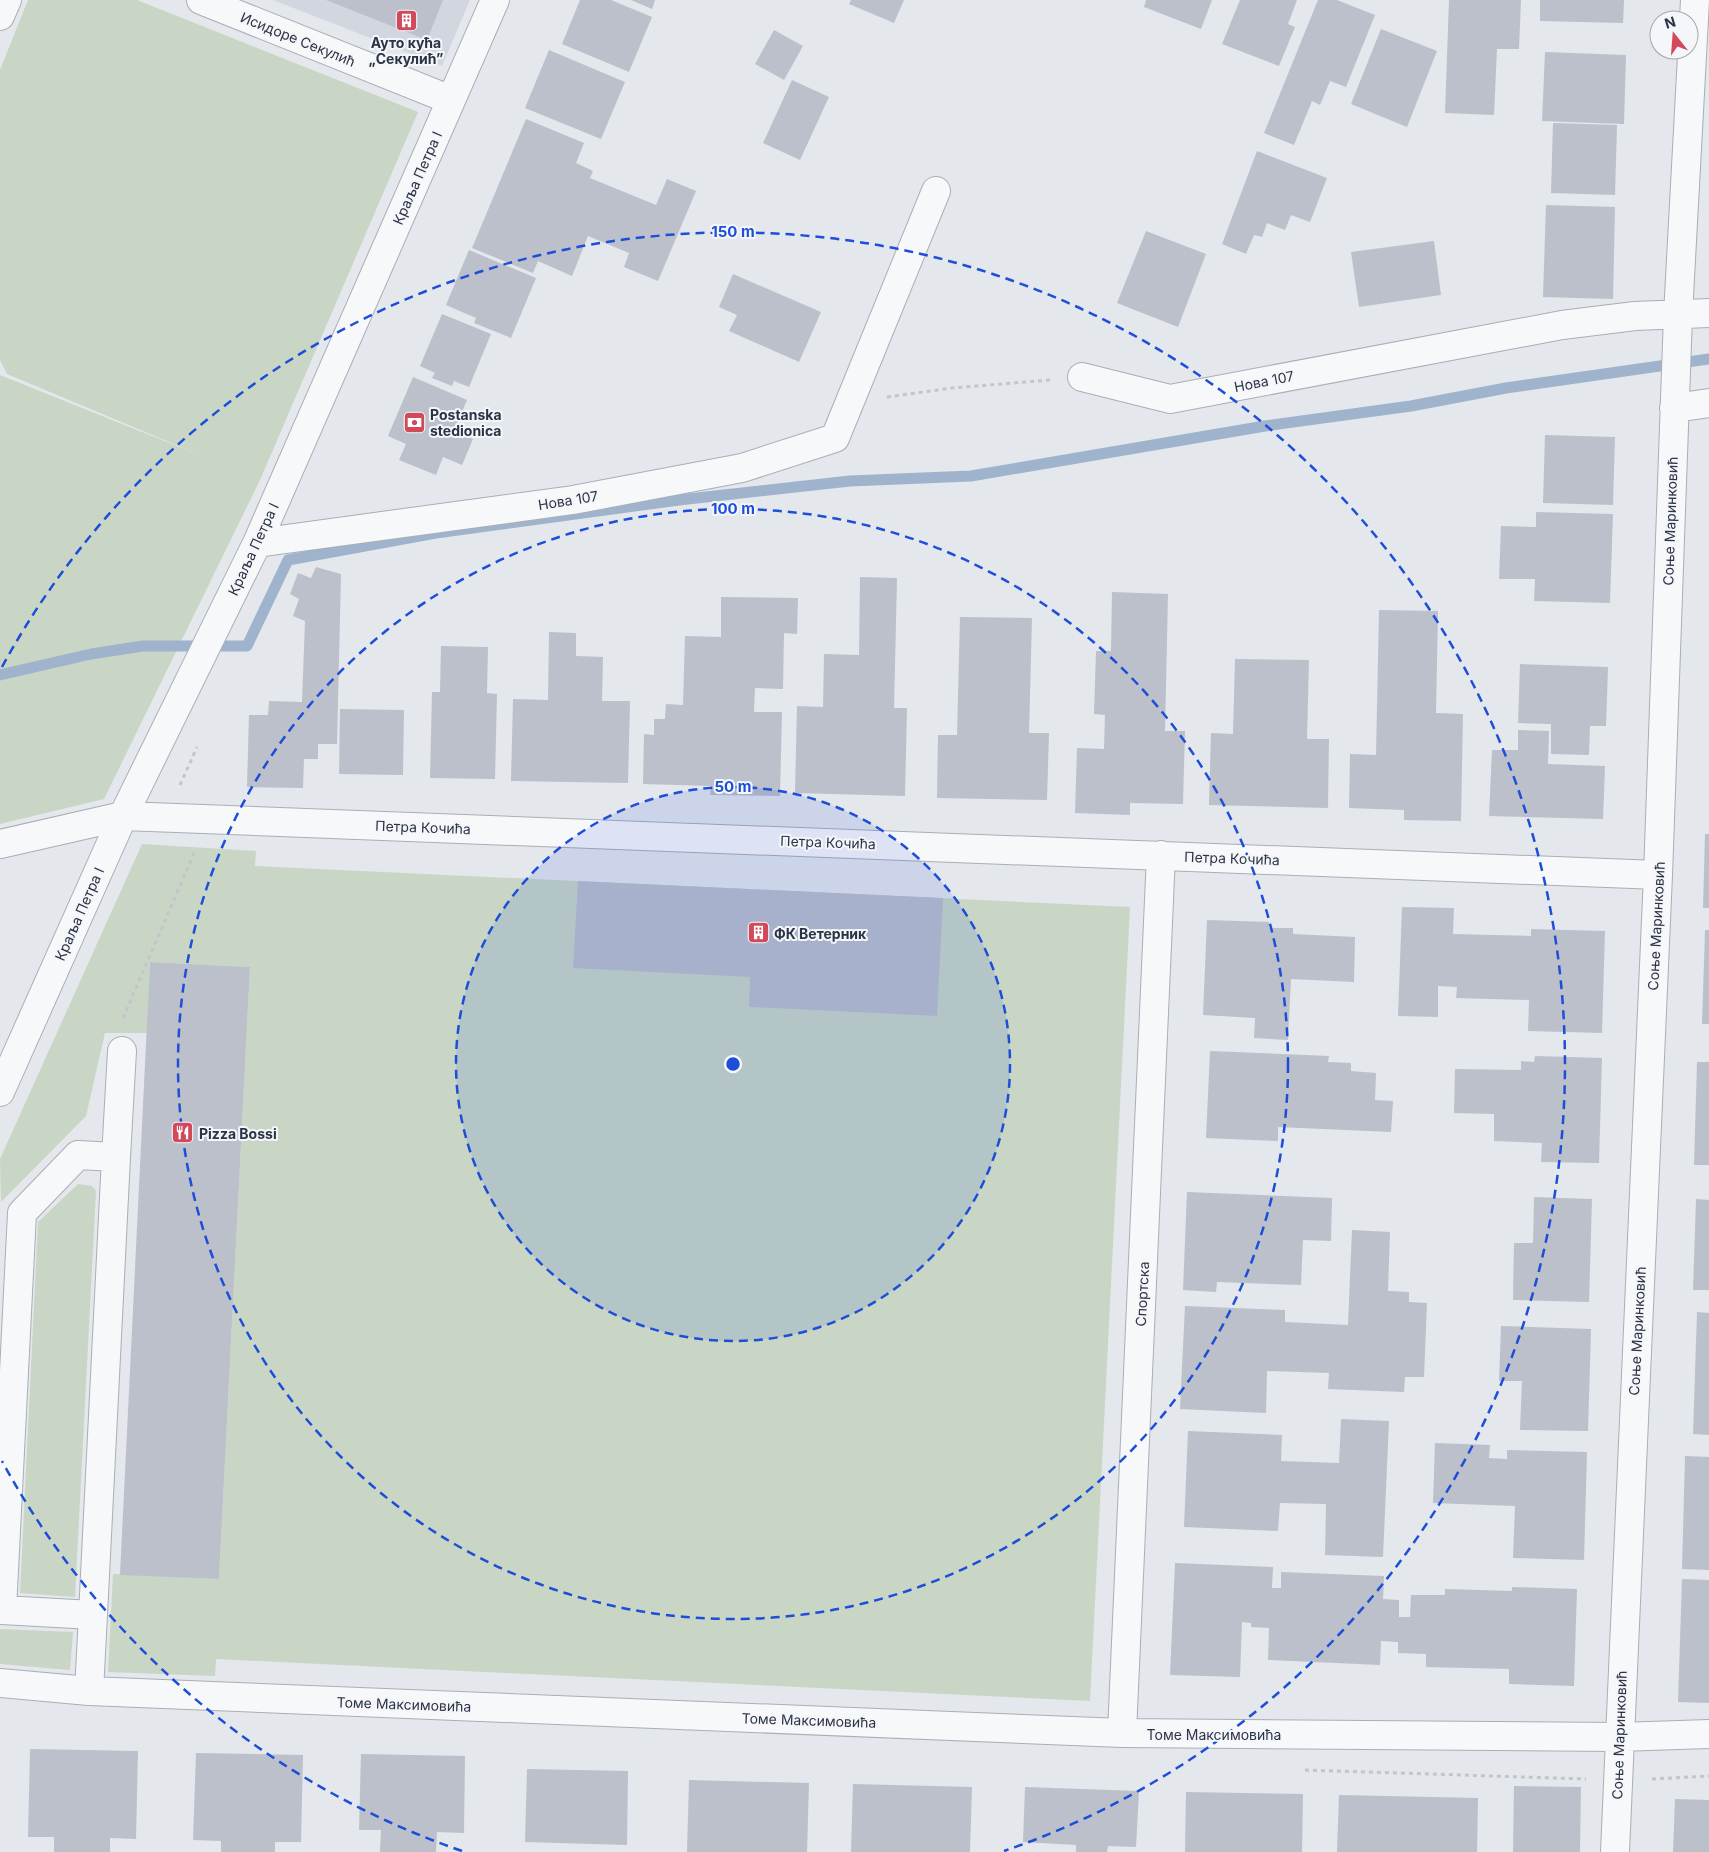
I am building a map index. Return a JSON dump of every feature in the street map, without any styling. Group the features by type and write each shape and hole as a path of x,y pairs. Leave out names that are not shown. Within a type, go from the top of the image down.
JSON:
{"street":[{"path":"0,16 7,0"},
{"name":"Исидоре Секулић","path":"201,0 451,100"},
{"name":"Краља Петра I","path":"0,1092 123,816 257,543 495,0"},
{"name":"Соње Маринковић","path":"1615,1852 1658,875 1678,315 1695,0"},
{"name":"Нова 107","path":"257,543 573,500 742,468 835,438 936,191"},
{"name":"Нова 107","path":"1082,377 1170,399 1562,325 1635,316 1709,313"},
{"path":"1674,408 1709,404"},
{"name":"Петра Кочића","path":"0,844 123,816 1658,875"},
{"name":"Спортска","path":"1122,1733 1161,855"},
{"path":"89,1691 121,1039"},
{"path":"92,1615 2,1610 11,1234 22,1212 78,1155 116,1157"},
{"name":"Томе Максимовића","path":"0,1683 89,1691 1122,1733 1619,1737 1709,1734"}],"path":[{"path":"850,402 952,388 1082,377"},
{"path":"121,1039 209,818"},
{"path":"1298,1770 1617,1780 1709,1776"}],"shaded area":[{"path":"273,0 470,0 442,66"}],"green space":[{"path":"28,0 137,0 418,112 260,480 104,799 0,824 0,375 207,458 7,374 0,360 0,70"},
{"path":"142,844 256,851 255,866 1130,907 1090,1701 216,1659 215,1676 108,1672 113,1574 219,1579 250,967 150,962 147,1033 105,1033 86,1116 1,1202 0,1159"},
{"path":"78,1184 92,1186 96,1191 75,1597 20,1593 38,1222"},
{"path":"0,1629 73,1632 70,1670 0,1664"}],"building":[{"name":"Ауто кућа „Секулић”","path":"326,0 443,0 427,40"},
{"path":"580,0 611,0 652,17 629,72 562,44"},
{"path":"631,0 655,0 652,9"},
{"path":"851,0 904,0 894,23 849,4"},
{"path":"1146,0 1212,0 1201,29 1144,7"},
{"path":"1240,0 1297,0 1288,24 1295,27 1279,66 1222,44"},
{"path":"1318,0 1337,0 1375,15 1346,87 1330,81 1320,105 1312,101 1294,145 1264,133"},
{"path":"1449,0 1521,0 1519,49 1497,49 1494,115 1445,113"},
{"path":"1540,0 1624,0 1623,23 1540,21"},
{"path":"1381,29 1437,51 1407,127 1351,104"},
{"path":"774,30 803,46 784,80 755,64"},
{"path":"549,50 625,82 601,139 525,108"},
{"path":"1545,52 1626,55 1624,124 1542,121"},
{"path":"792,80 829,97 800,160 763,143"},
{"path":"526,119 584,143 576,163 593,171 590,178 656,205 667,179 696,191 658,281 624,267 629,253 588,236 572,276 538,261 533,273 472,248"},
{"path":"1553,123 1617,125 1615,195 1551,193"},
{"path":"1257,151 1327,178 1310,222 1291,215 1285,230 1267,223 1262,237 1254,235 1246,254 1222,244"},
{"path":"1546,205 1615,207 1613,299 1543,297"},
{"path":"1146,231 1206,254 1178,327 1117,303"},
{"path":"1434,241 1441,295 1359,307 1351,252"},
{"path":"469,250 536,278 511,338 474,323 476,318 446,305"},
{"path":"733,274 821,312 799,362 729,331 737,315 719,307"},
{"path":"442,314 491,334 469,387 454,381 452,386 432,378 435,373 420,366"},
{"path":"413,377 467,400 454,431 473,439 462,465 443,457 436,475 399,460 406,444 388,436"},
{"path":"1545,435 1615,437 1613,505 1543,503"},
{"path":"1536,512 1613,514 1610,603 1534,601 1535,579 1499,579 1501,526 1536,527"},
{"path":"316,567 341,574 337,744 318,744 318,759 304,759 303,788 247,787 249,715 268,715 269,701 302,702 305,621 293,616 299,599 290,594 298,573 311,578"},
{"path":"860,577 897,578 894,708 907,708 905,796 795,793 797,706 823,707 824,654 859,655"},
{"path":"1112,592 1168,594 1165,731 1185,731 1183,804 1130,803 1130,815 1075,813 1077,748 1104,749 1105,715 1094,714 1096,651 1111,651"},
{"path":"721,597 798,598 797,634 784,633 783,689 755,688 754,712 782,712 780,796 710,795 711,786 643,784 644,734 654,735 654,719 665,719 666,704 683,705 685,636 721,637"},
{"path":"1379,610 1438,611 1436,713 1463,714 1461,821 1404,820 1404,810 1349,808 1350,754 1376,755"},
{"path":"960,617 1032,618 1029,733 1049,733 1047,800 937,798 938,735 957,735"},
{"path":"549,632 576,633 576,656 603,657 602,701 630,701 628,783 511,781 513,699 548,700"},
{"path":"441,646 488,647 487,693 497,694 495,779 430,778 432,692 440,692"},
{"path":"1235,659 1309,660 1307,739 1329,739 1328,808 1209,805 1211,733 1233,734"},
{"path":"1520,664 1608,667 1606,726 1590,726 1589,755 1551,754 1551,724 1518,723"},
{"path":"340,709 404,710 403,775 339,774"},
{"path":"1518,730 1549,731 1548,764 1605,766 1603,819 1489,816 1492,750 1518,750"},
{"path":"1705,834 1709,834 1709,908 1703,908"},
{"name":"ФК Ветерник","path":"578,881 943,898 937,1016 749,1007 750,977 573,968"},
{"path":"1402,907 1454,908 1453,934 1531,936 1531,929 1605,931 1602,1033 1528,1031 1529,1000 1456,998 1457,987 1438,986 1438,1017 1398,1016"},
{"path":"1207,920 1269,922 1269,928 1293,928 1293,934 1355,937 1354,982 1291,979 1288,1040 1254,1038 1255,1018 1203,1015"},
{"path":"1705,930 1709,930 1709,1024 1702,1024"},
{"path":"150,962 250,967 219,1579 120,1575"},
{"path":"1210,1051 1329,1056 1328,1062 1351,1063 1351,1071 1376,1073 1375,1100 1393,1101 1391,1132 1278,1127 1278,1141 1206,1138"},
{"path":"1535,1056 1602,1058 1599,1163 1541,1162 1542,1143 1494,1141 1494,1114 1454,1113 1455,1069 1521,1070 1521,1061 1534,1062"},
{"path":"1697,1062 1709,1062 1709,1165 1694,1165"},
{"path":"1187,1192 1332,1198 1331,1241 1303,1240 1301,1285 1217,1282 1216,1292 1183,1290"},
{"path":"1534,1197 1592,1199 1589,1302 1513,1300 1514,1243 1533,1243"},
{"path":"1696,1199 1709,1200 1709,1290 1693,1290"},
{"path":"1352,1230 1390,1232 1388,1291 1409,1292 1409,1302 1427,1303 1424,1377 1405,1377 1404,1392 1328,1389 1329,1373 1267,1371 1266,1413 1180,1409 1185,1306 1285,1310 1285,1322 1348,1325"},
{"path":"1697,1312 1709,1313 1709,1435 1693,1434"},
{"path":"1501,1326 1591,1329 1588,1431 1520,1430 1522,1381 1499,1381"},
{"path":"1341,1419 1389,1421 1383,1557 1325,1555 1326,1504 1280,1503 1278,1531 1184,1527 1188,1431 1282,1435 1281,1461 1339,1463"},
{"path":"1435,1443 1490,1445 1489,1458 1507,1459 1507,1450 1587,1452 1584,1560 1513,1558 1515,1506 1433,1503"},
{"path":"1685,1456 1709,1457 1709,1570 1682,1569"},
{"path":"1175,1563 1273,1567 1272,1588 1281,1588 1281,1572 1384,1576 1383,1599 1399,1600 1399,1617 1410,1617 1411,1595 1445,1595 1445,1589 1512,1591 1512,1587 1577,1589 1574,1686 1509,1684 1509,1669 1426,1667 1426,1654 1398,1653 1398,1642 1381,1641 1380,1665 1268,1660 1269,1628 1251,1627 1251,1623 1242,1622 1240,1677 1170,1675"},
{"path":"1682,1579 1709,1580 1709,1703 1678,1702"},
{"path":"30,1749 138,1751 136,1839 110,1838 110,1852 54,1852 54,1837 28,1837"},
{"path":"196,1753 303,1755 301,1842 275,1842 275,1852 221,1852 221,1841 193,1840"},
{"path":"361,1754 465,1756 464,1833 437,1832 436,1852 380,1852 381,1830 359,1830"},
{"path":"527,1769 628,1771 627,1845 525,1842"},
{"path":"689,1780 809,1783 807,1852 687,1852"},
{"path":"853,1784 972,1787 970,1852 851,1852"},
{"path":"1514,1786 1581,1787 1580,1852 1513,1852"},
{"path":"1025,1787 1139,1791 1136,1847 1108,1846 1107,1852 1076,1852 1076,1845 1023,1842"},
{"path":"1186,1792 1303,1794 1302,1852 1185,1852"},
{"path":"1339,1795 1478,1798 1477,1852 1337,1852"},
{"path":"1675,1799 1709,1800 1709,1852 1673,1852"}],"waterway":[{"path":"0,675 91,654 143,646 247,646 288,560 436,533 679,500 850,481 971,476 1265,426 1411,406 1506,388 1709,359"}],"place":[{"name":"Ауто кућа „Секулић”","path":"406,20"},
{"name":"Postanska stedionica","path":"414,422"},
{"name":"ФК Ветерник","path":"758,933"},
{"name":"Pizza Bossi","path":"183,1133"}]}
